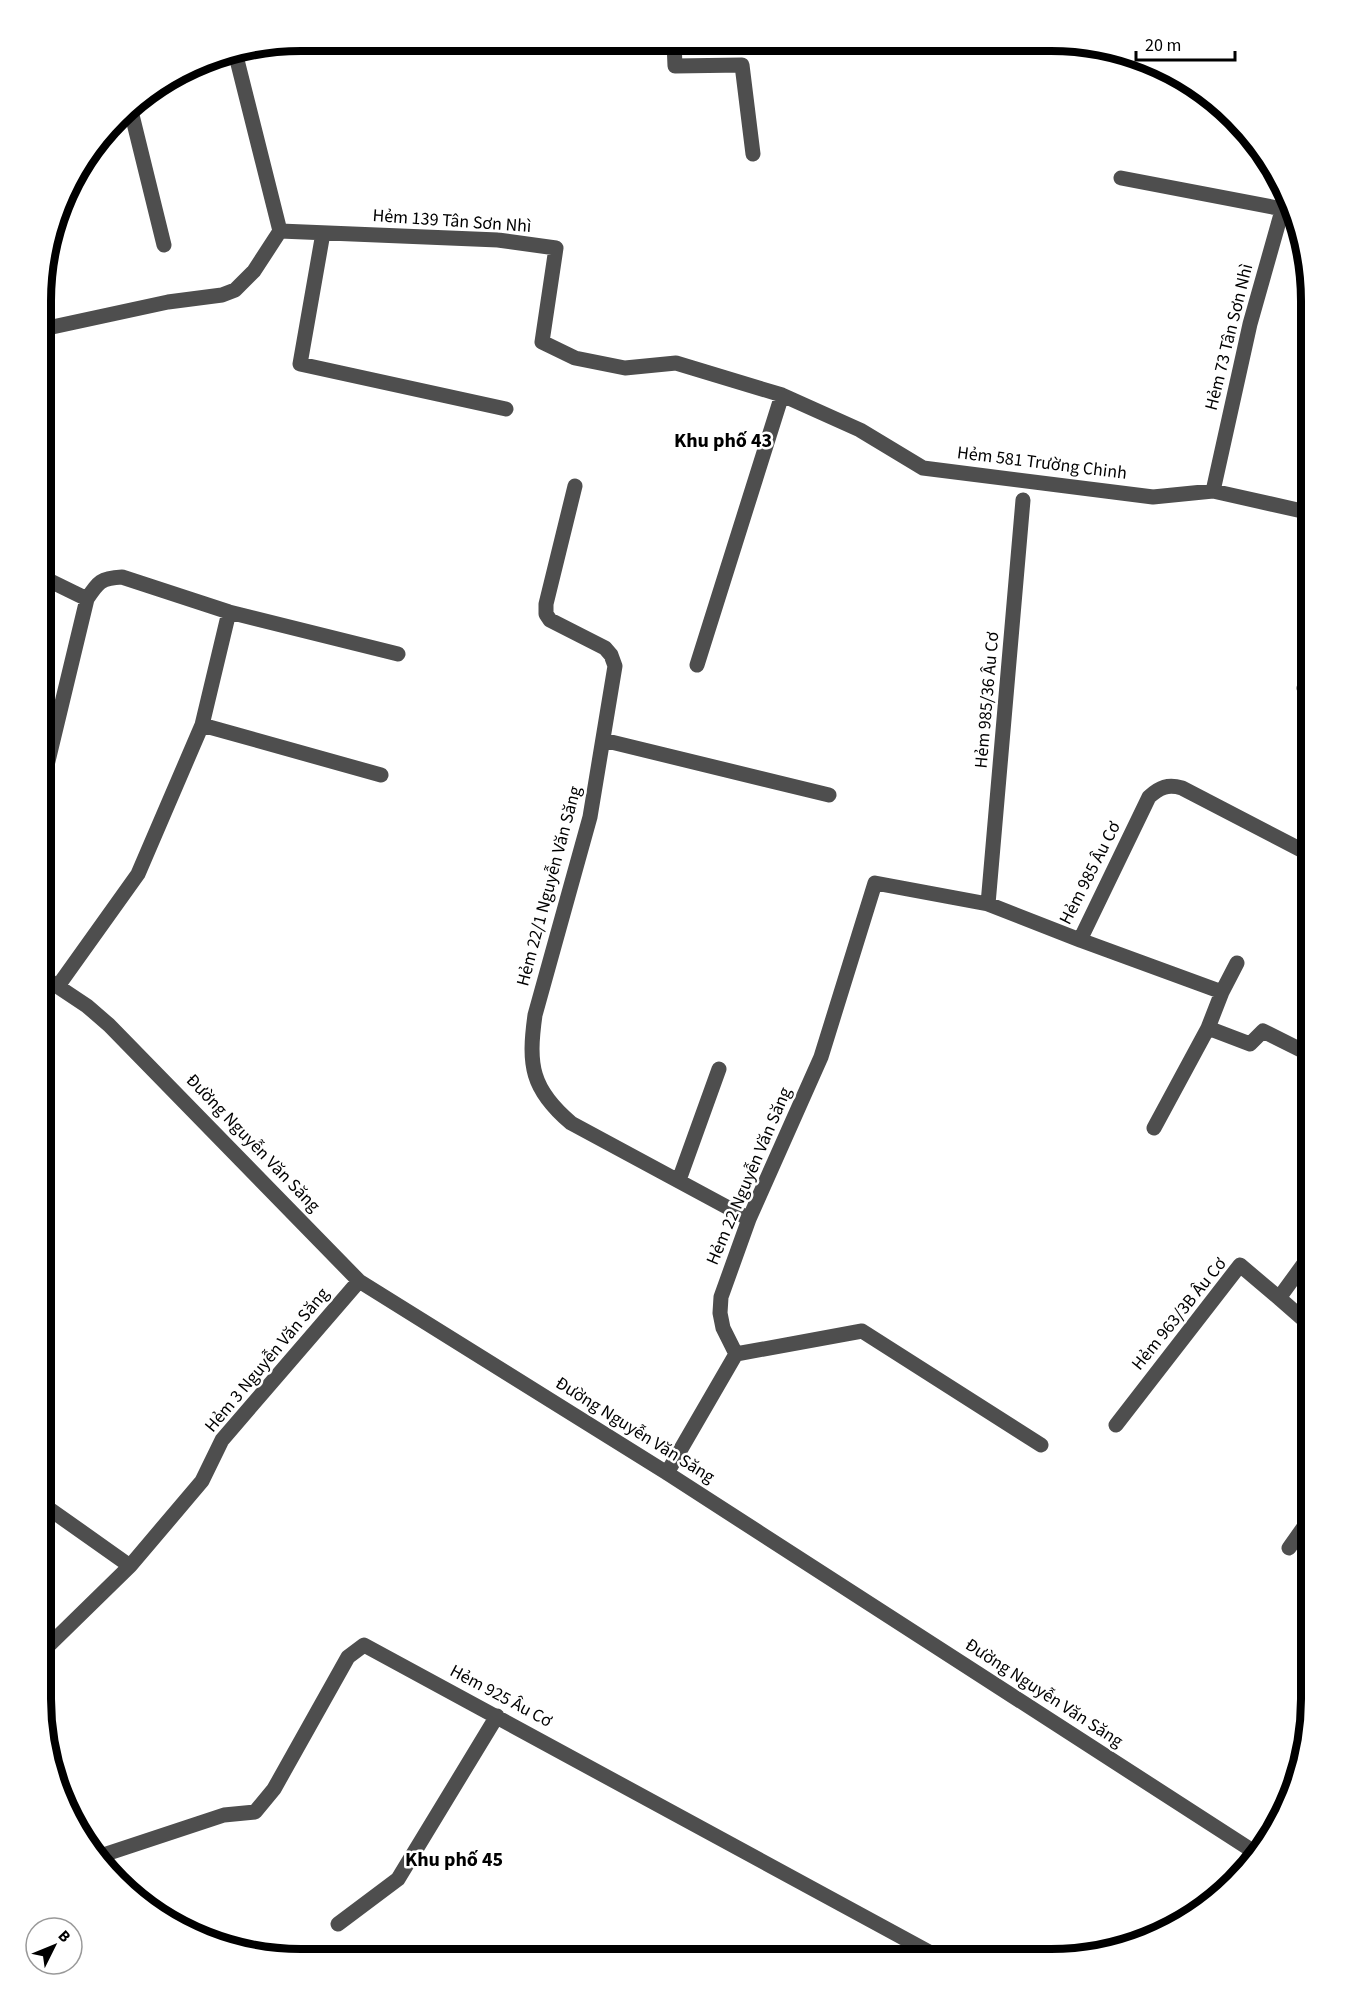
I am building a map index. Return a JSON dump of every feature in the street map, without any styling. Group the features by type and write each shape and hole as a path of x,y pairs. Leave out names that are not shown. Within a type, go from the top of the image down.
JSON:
{"street":[{"path":"674,51 675,66 742,65 753,154"},
{"path":"51,327 168,302 222,295 235,291 254,271 280,231 237,60"},
{"path":"132,116 164,245"},
{"path":"1121,178 1283,209"},
{"name":"Hẻm 73 Tân Sơn Nhì","path":"1214,491 1250,324 1283,209"},
{"name":"Hẻm 139 Tân Sơn Nhì","path":"280,231 498,240 556,248 542,342 575,358 625,368 676,363 782,395"},
{"path":"323,233 300,364 506,409"},
{"path":"697,665 782,395"},
{"name":"Hẻm 581 Trường Chinh","path":"782,395 860,430 923,468 1153,497 1214,491 1301,511"},
{"name":"Hẻm 22/1 Nguyễn Văn Săng","path":"575,486 546,604 546,614 550,620 605,648 611,655 615,666 590,817 535,1014 531,1043 532,1064 543,1095 571,1123 749,1219"},
{"name":"Hẻm 985/36 Âu Cơ","path":"988,904 1023,500"},
{"path":"51,749 87,599 98,582 109,577 122,577 229,612 398,654"},
{"path":"51,581 87,599"},
{"path":"58,986 138,874 202,725 229,612"},
{"path":"202,725 381,775"},
{"path":"603,740 829,795"},
{"name":"Hẻm 985 Âu Cơ","path":"875,883 988,904 1080,940 1149,797 1165,786 1182,788 1301,850"},
{"name":"Hẻm 22 Nguyễn Văn Săng","path":"736,1354 723,1328 720,1313 721,1297 749,1219 821,1057 875,883"},
{"path":"1080,940 1222,992"},
{"path":"1154,1128 1208,1028 1222,992 1237,963"},
{"name":"Đường Nguyễn Văn Săng","path":"51,982 87,1006 124,1039 359,1281 667,1473 1250,1849"},
{"path":"1208,1028 1250,1044 1263,1031 1301,1050"},
{"path":"678,1180 719,1069"},
{"name":"Hẻm 963/3B Âu Cơ","path":"1116,1425 1240,1264 1279,1298"},
{"path":"1301,1268 1279,1298 1301,1317"},
{"name":"Hẻm 3 Nguyễn Văn Săng","path":"51,1642 130,1566 202,1481 222,1440 359,1281"},
{"path":"667,1473 736,1354 862,1331 1041,1445"},
{"path":"51,1510 130,1566"},
{"path":"1289,1548 1301,1531"},
{"name":"Hẻm 925 Âu Cơ","path":"105,1854 224,1815 255,1812 274,1789 348,1657 364,1645 924,1949"},
{"path":"338,1924 398,1879 496,1716"}],"district":[{"name":"Khu phố 43","path":"723,441"},
{"name":"Khu phố 45","path":"454,1860"}]}
